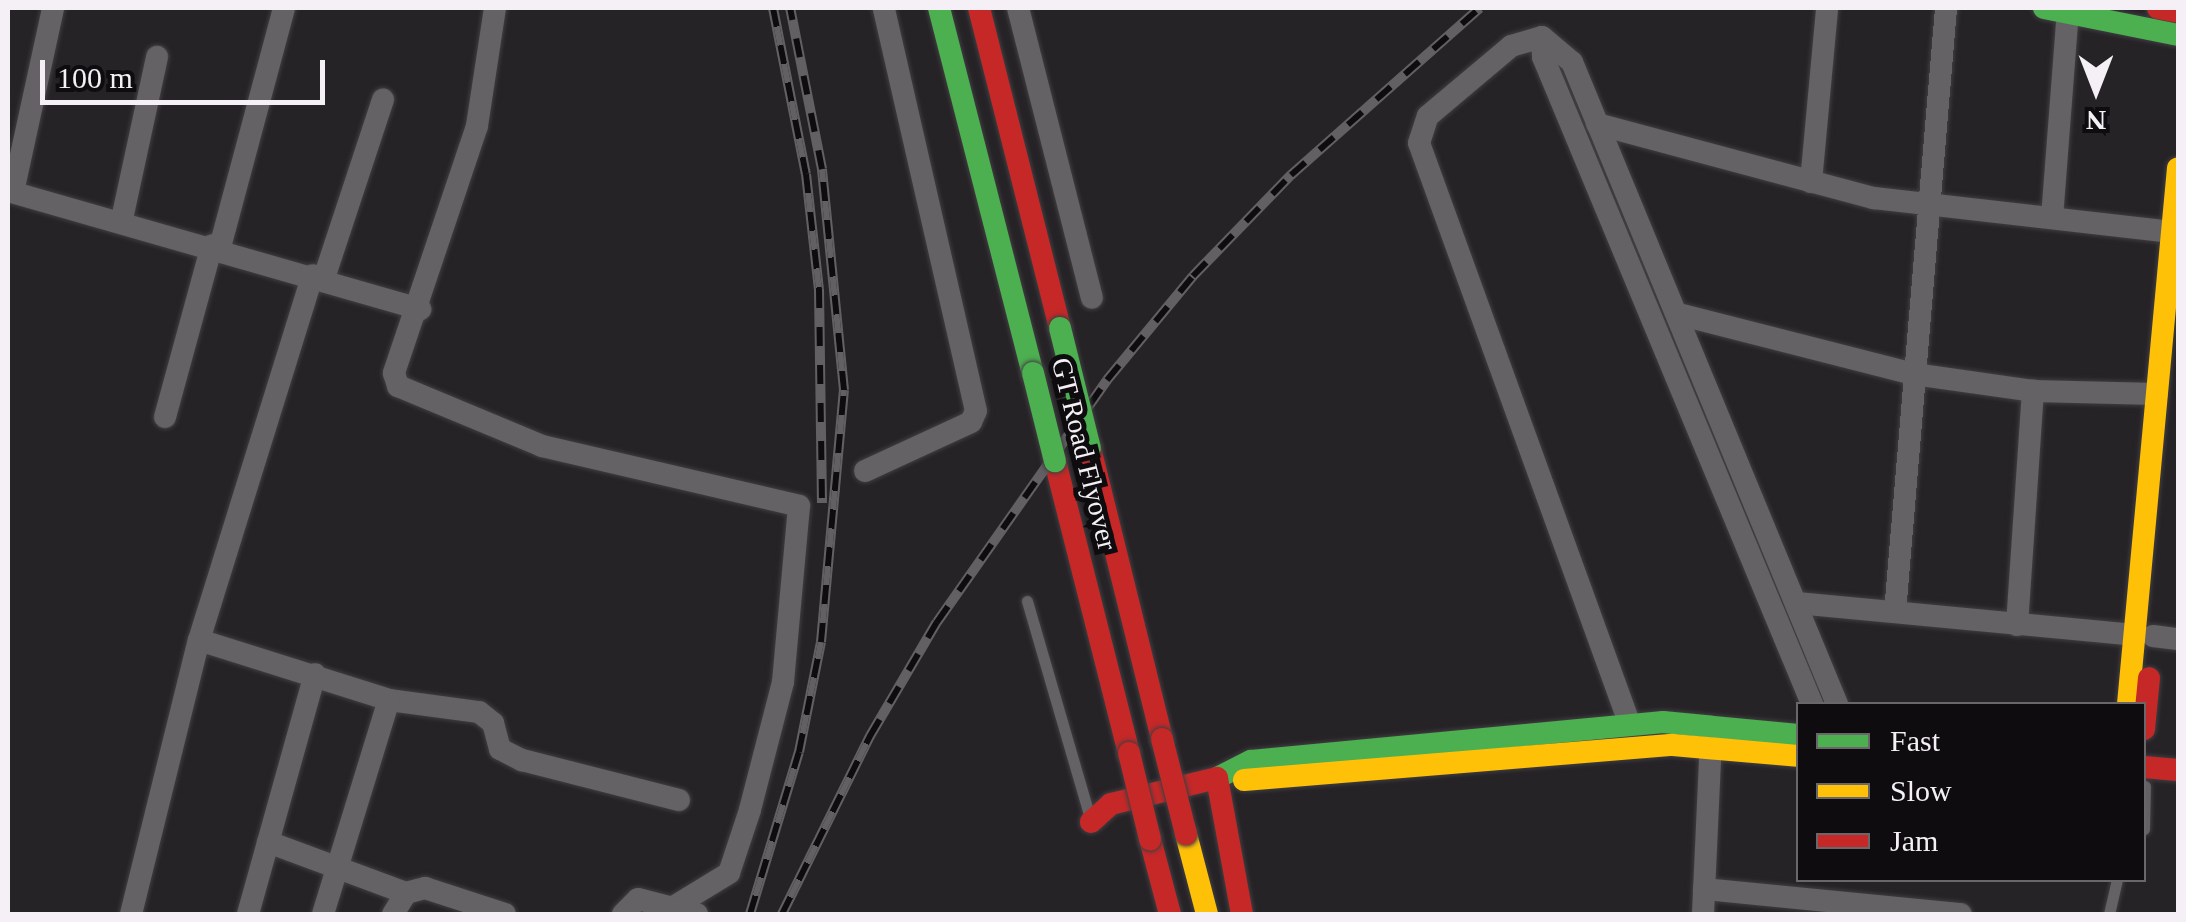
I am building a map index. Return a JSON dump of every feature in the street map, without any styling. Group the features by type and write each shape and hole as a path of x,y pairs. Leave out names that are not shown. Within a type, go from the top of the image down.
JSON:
{"main road":[{"name":"GT Road Flyover","path":"940,8 1170,914"},
{"name":"GT Road Flyover","path":"979,8 1207,914"},
{"path":"2044,8 2178,35"},
{"path":"2158,8 2178,12"},
{"path":"2144,702 2157,394 2178,168"},
{"path":"2128,702 2144,636 2178,382"},
{"path":"1091,822 1111,804 1217,778 1250,761 1630,725 1796,756"},
{"path":"1217,778 1272,780 1673,745 1711,737 1796,735"},
{"path":"2146,779 2178,770"},
{"path":"1217,778 1242,914"},
{"path":"2146,781 2178,789"}],"street":[{"path":"53,8 10,191 216,246 420,308"},
{"path":"165,417 284,8"},
{"path":"495,8 478,126 420,308 394,374 400,389 542,446 800,506 783,682 750,810 729,873 686,910 638,898 623,914"},
{"path":"865,472 971,422 976,411 884,8"},
{"path":"1018,8 1092,298"},
{"path":"1812,182 1828,8"},
{"path":"1895,612 1946,8"},
{"path":"2052,218 2068,12"},
{"path":"1542,37 1572,62 1682,315 1836,702"},
{"path":"1542,37 1543,56 1811,702"},
{"path":"1542,37 1511,46 1428,116 1419,142 1630,725"},
{"path":"122,220 157,56"},
{"path":"131,914 199,640 318,277 383,100"},
{"path":"1598,124 1812,182 1932,208 2172,232"},
{"path":"1682,315 1914,374 2033,391 2157,394"},
{"path":"2017,625 2033,391"},
{"path":"1797,603 2178,639"},
{"path":"199,640 389,700 479,712 493,723 500,749 522,760 679,800"},
{"path":"248,914 315,674"},
{"path":"323,914 389,700"},
{"path":"1703,914 1711,737"},
{"path":"268,842 339,863 406,893 426,888 505,914"},
{"path":"1704,889 1961,914"},
{"path":"394,914 406,893"}],"lane":[{"path":"1027,601 1091,822"},
{"path":"2110,914 2117,882"}],"railway":[{"path":"773,8 806,174 819,289 822,503"},
{"path":"750,914 799,752 821,642 844,390 822,169 790,8"},
{"path":"782,914 870,736 937,622 1107,380 1193,276 1291,175 1480,8"}],"traffic: fast":[{"path":"939,8 1033,373"},
{"path":"2044,8 2178,35"},
{"path":"1060,328 1090,448"},
{"path":"1033,373 1055,461"},
{"path":"1217,778 1251,761 1663,722 1796,735"}],"traffic: slow":[{"path":"2128,702 2178,168"},
{"path":"1244,780 1673,745 1796,756"},
{"path":"1186,834 1207,914"}],"traffic: jam":[{"path":"979,8 1060,328"},
{"path":"2158,8 2178,12"},
{"path":"1090,448 1162,739"},
{"path":"1055,461 1129,753"},
{"path":"2146,709 2149,678"},
{"path":"1162,739 1186,834"},
{"path":"1129,753 1150,839"},
{"path":"2146,767 2178,770"},
{"path":"1091,822 1111,804 1217,778 1242,914"},
{"path":"1150,839 1170,914"}]}
